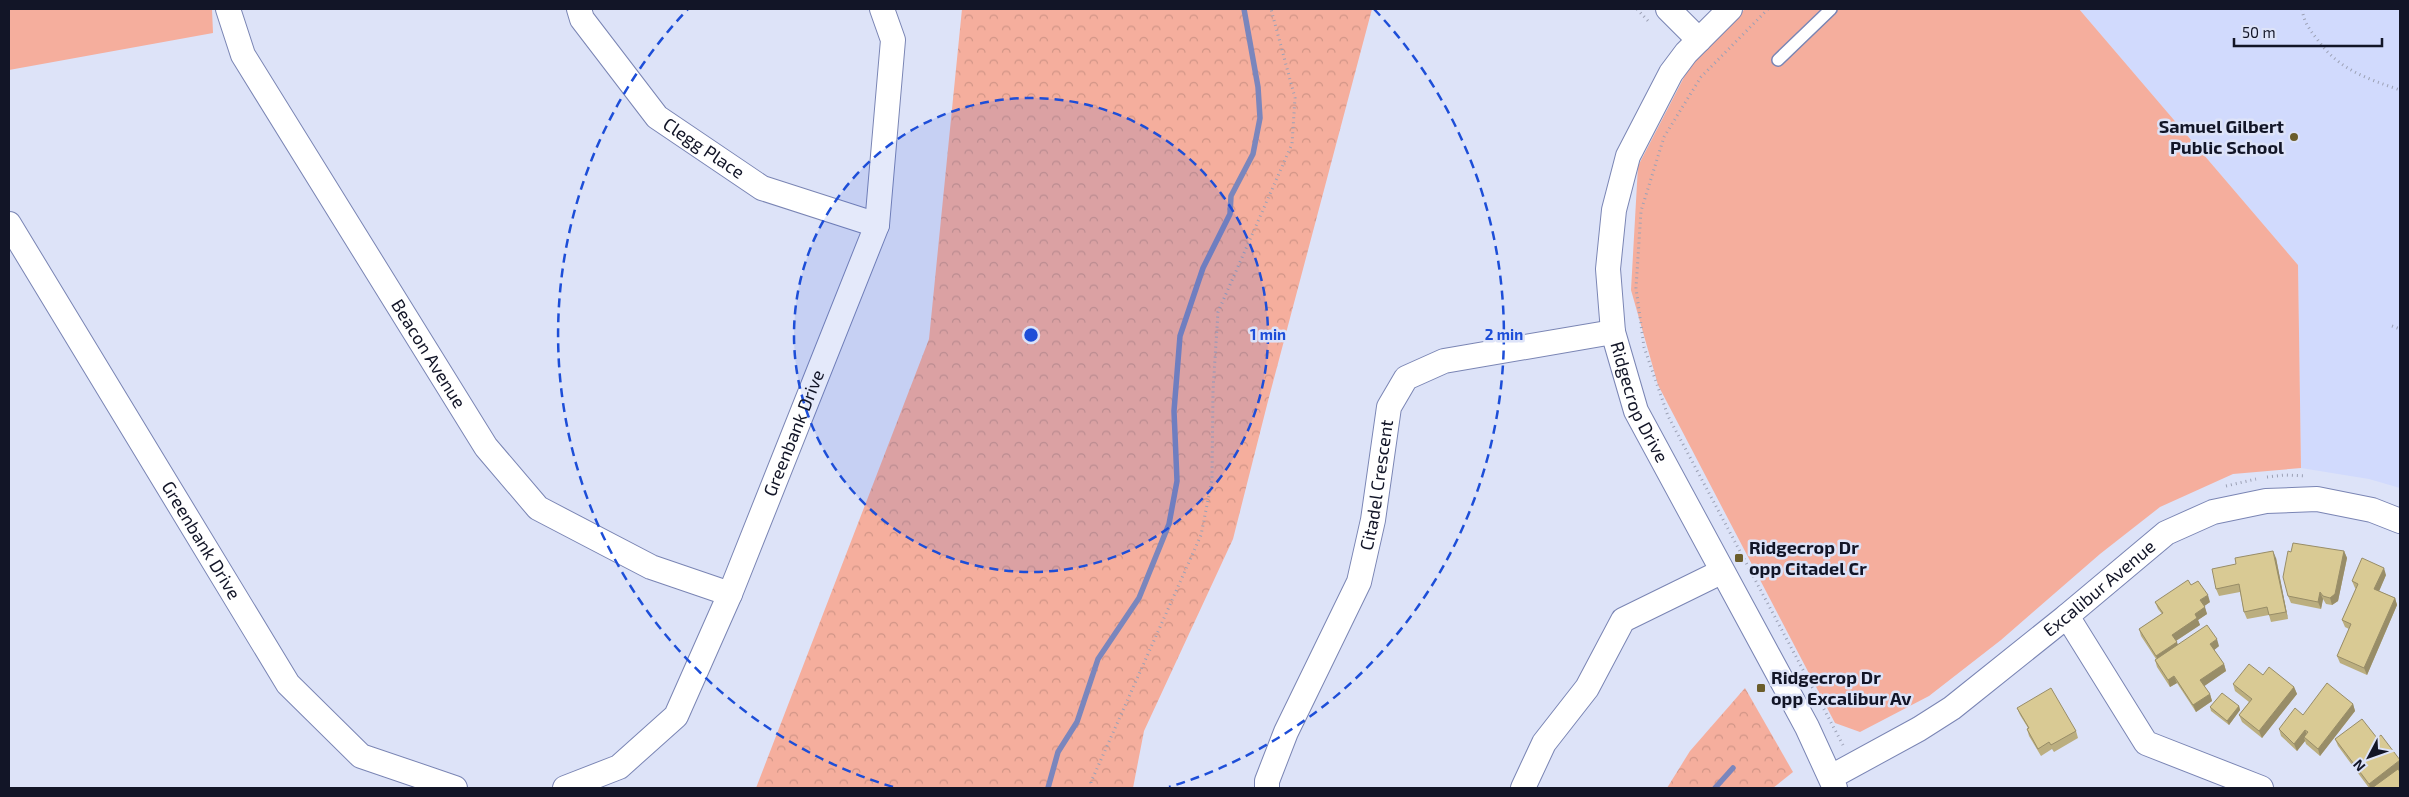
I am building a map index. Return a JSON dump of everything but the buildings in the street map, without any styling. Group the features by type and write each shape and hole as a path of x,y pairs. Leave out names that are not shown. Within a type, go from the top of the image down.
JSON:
{"street":[{"name":"Beacon Avenue","path":"228,9 243,55 486,447 538,508 651,567 730,594"},
{"name":"Clegg Place","path":"579,9 582,19 657,117 762,188 877,225"},
{"name":"Greenbank Drive","path":"565,788 619,767 676,716 730,594 877,225 893,40 882,9"},
{"path":"1668,9 1699,40"},
{"name":"Ridgecrop Drive","path":"1730,9 1699,40 1672,73 1628,156 1614,210 1608,269 1613,332 1636,411 1806,727 1839,777"},
{"name":"Greenbank Drive","path":"9,224 288,684 361,756 455,788"},
{"name":"Citadel Crescent","path":"1267,788 1267,781 1286,732 1359,582 1373,520 1389,407 1406,378 1444,361 1613,332"},
{"name":"Excalibur Avenue","path":"1839,777 1952,708 2067,616 2166,533 2213,512 2266,501 2317,499 2372,510 2400,521"},
{"path":"1523,788 1544,743 1587,688 1623,620 1722,572"},
{"path":"2067,616 2146,743 2261,788"}],"lane":[{"path":"1778,60 1831,9"}],"path":[{"path":"1091,788 1091,782 1201,535 1212,480 1213,390 1218,312 1292,144 1295,98 1271,9"},
{"path":"1768,9 1701,77 1664,137 1641,211 1636,288 1644,347 1668,416 1843,743 1839,777"},
{"path":"2302,9 2304,22 2328,56 2354,74 2400,90"},
{"path":"2392,326 2400,329"}],"shaded area":[{"name":"Samuel Gilbert Public School","path":"2079,9 2400,9 2400,488 2369,479 2301,468 2298,265"}],"green space":[{"path":"9,9 212,9 213,33 9,70"},
{"path":"962,9 1372,9 1233,539 1144,731 1133,788 756,788 929,339"},
{"path":"1745,9 2079,9 2298,265 2301,468 2233,474 2160,507 2100,554 2001,640 1929,696 1860,732 1835,723 1658,385 1631,290 1638,166 1695,56"},
{"path":"1745,688 1793,772 1773,788 1667,788 1690,751"}],"waterway":[{"path":"1048,788 1058,752 1077,722 1098,659 1139,598 1169,524 1177,481 1174,411 1180,336 1203,268 1230,214 1231,196 1253,154 1260,118 1258,87 1244,9"},
{"path":"1715,788 1733,768"}],"place":[{"name":"Samuel Gilbert Public School","path":"2294,137"},
{"name":"Ridgecrop Dr opp Citadel Cr","path":"1739,558"},
{"name":"Ridgecrop Dr opp Excalibur Av","path":"1761,688"}]}
